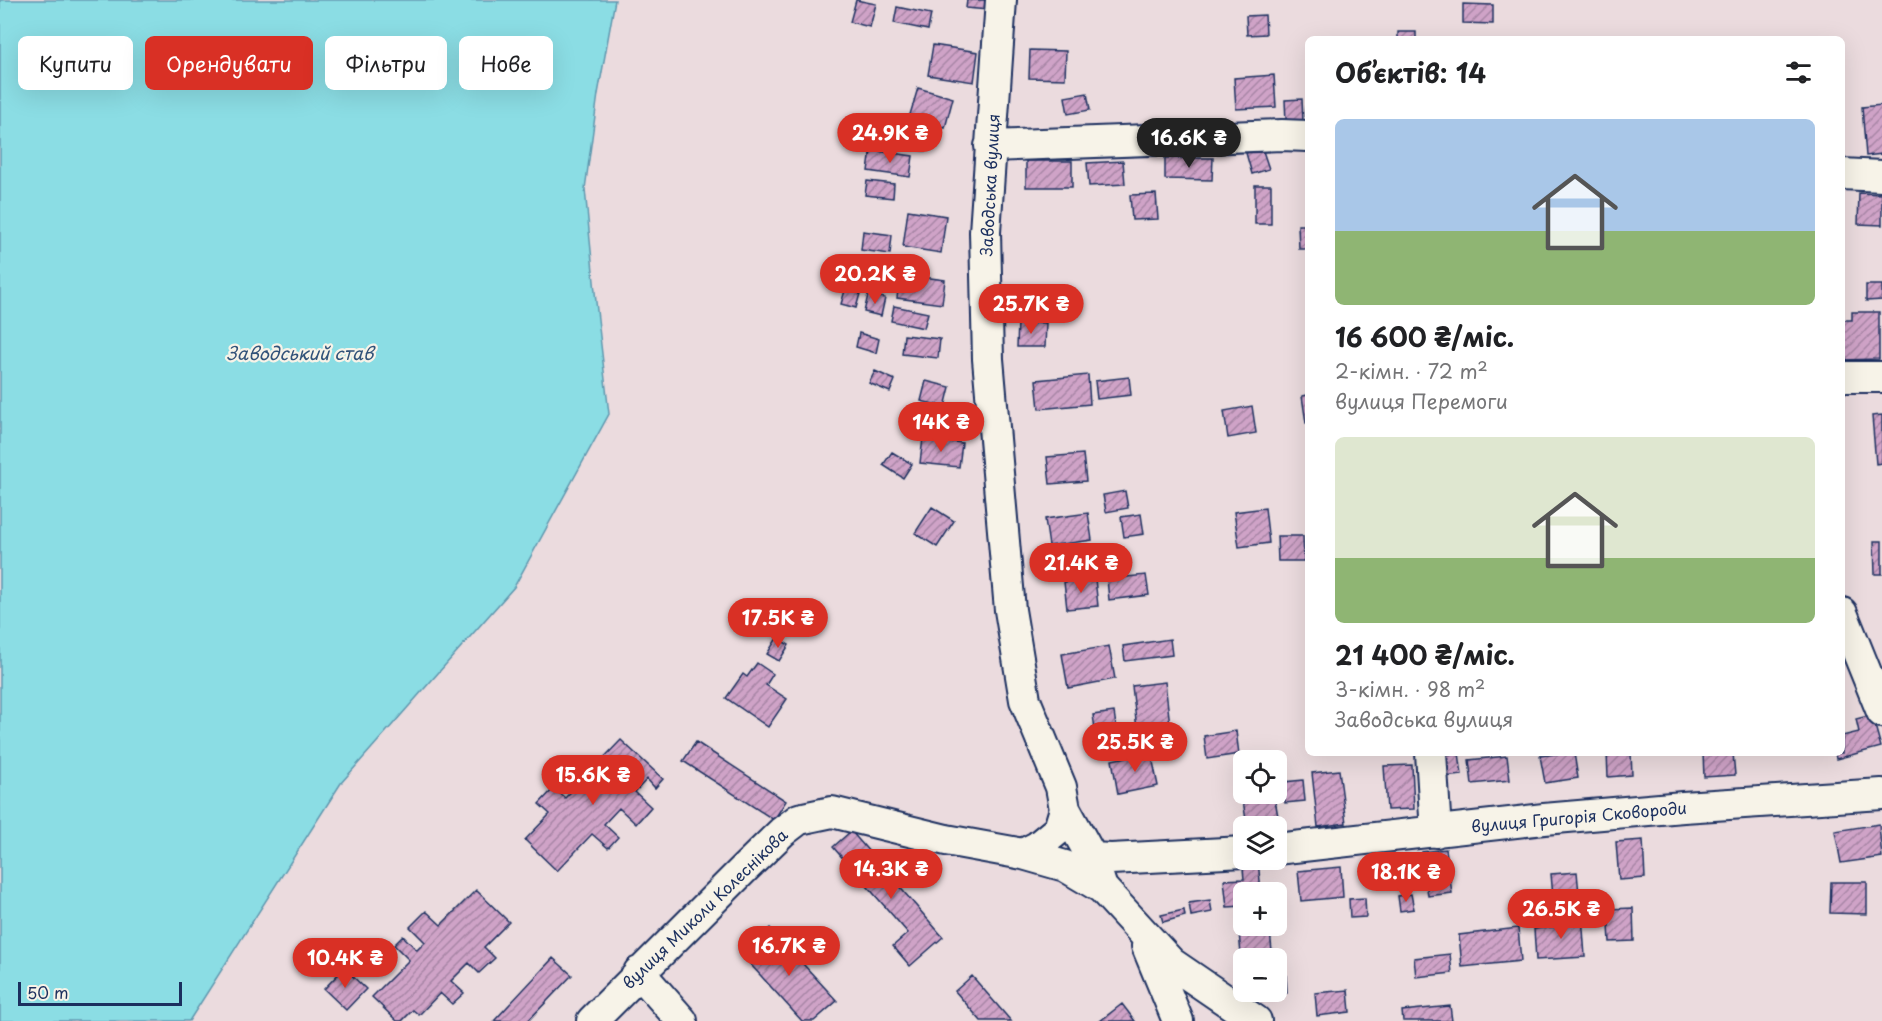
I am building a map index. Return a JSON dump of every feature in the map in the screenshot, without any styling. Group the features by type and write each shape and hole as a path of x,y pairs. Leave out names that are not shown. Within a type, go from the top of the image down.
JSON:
{"street":[{"name":"Заводська вулиця","path":"1001,0 985,232 988,359 1010,610 1025,700 1061,787 1065,809 1092,858 1102,888"},
{"path":"990,146 1305,136"},
{"path":"1845,174 1882,176"},
{"path":"1845,377 1882,377"},
{"path":"1845,620 1882,712"},
{"path":"1431,756 1436,832"},
{"name":"вулиця Григорія Сковороди","path":"1287,848 1602,814 1882,794"},
{"path":"1030,850 1059,829 1065,809"},
{"name":"вулиця Миколи Колеснікова","path":"592,1021 782,832 799,819 832,812 946,840 1030,850 1065,866 1102,888"},
{"path":"1092,858 1233,853"},
{"path":"1102,888 1171,963 1256,1021"},
{"path":"1125,913 1149,950 1178,1021"},
{"path":"639,972 682,1021"}],"water":[{"name":"Заводський став","path":"0,0 615,0 598,94 585,189 609,414 514,587 341,783 189,1021 0,1021"}],"building":[{"path":"856,0 876,4 870,27 850,22"},
{"path":"967,0 989,0 988,10 966,8"},
{"path":"1463,4 1493,5 1493,24 1463,23"},
{"path":"897,7 931,14 928,30 894,23"},
{"path":"1265,15 1266,34 1247,35 1246,16"},
{"path":"1398,32 1416,32 1416,36 1398,36"},
{"path":"933,45 978,52 974,82 928,75"},
{"path":"1030,50 1066,51 1065,79 1029,78"},
{"path":"1274,75 1276,107 1236,109 1234,78"},
{"path":"918,88 953,98 945,128 909,118"},
{"path":"1087,93 1090,110 1068,114 1065,97"},
{"path":"1302,99 1303,122 1286,122 1285,100"},
{"path":"1882,105 1882,154 1866,156 1862,107"},
{"path":"896,125 927,128 925,151 894,148"},
{"path":"1262,148 1269,169 1252,174 1246,153"},
{"path":"871,150 913,156 910,177 868,171"},
{"path":"1165,158 1213,158 1212,180 1165,179"},
{"path":"1026,161 1072,161 1072,187 1026,187"},
{"path":"1123,161 1125,184 1089,186 1087,163"},
{"path":"867,181 894,184 893,198 865,195"},
{"path":"1255,185 1271,185 1271,224 1255,224"},
{"path":"1859,193 1882,194 1882,225 1858,224"},
{"path":"1156,194 1158,219 1132,220 1130,195"},
{"path":"908,210 946,216 941,253 903,247"},
{"path":"1298,225 1305,225 1305,249 1299,249"},
{"path":"863,231 892,235 890,254 861,250"},
{"path":"900,274 945,280 942,304 897,298"},
{"path":"1866,285 1882,285 1882,300 1866,301"},
{"path":"846,287 861,290 856,308 841,304"},
{"path":"868,295 885,298 881,316 864,312"},
{"path":"894,306 928,313 924,328 891,321"},
{"path":"1852,312 1879,312 1879,359 1845,360 1845,320 1852,320"},
{"path":"1018,322 1046,323 1045,347 1017,347"},
{"path":"859,333 879,339 876,353 856,347"},
{"path":"904,335 940,339 938,358 902,354"},
{"path":"875,371 895,380 890,392 869,383"},
{"path":"1088,375 1090,404 1039,409 1036,380"},
{"path":"1129,377 1131,395 1097,399 1095,381"},
{"path":"926,381 950,387 945,407 921,401"},
{"path":"1302,396 1305,396 1305,416"},
{"path":"1252,406 1256,433 1228,438 1224,411"},
{"path":"1882,415 1882,463 1876,464 1872,416"},
{"path":"923,438 962,443 959,467 920,463"},
{"path":"892,452 912,464 903,478 883,465"},
{"path":"1083,454 1086,481 1050,484 1047,457"},
{"path":"1125,491 1128,508 1106,512 1103,495"},
{"path":"932,507 954,521 937,547 915,533"},
{"path":"1265,508 1269,543 1239,547 1234,512"},
{"path":"1088,513 1092,540 1049,546 1045,519"},
{"path":"1141,514 1144,534 1124,537 1121,517"},
{"path":"1277,536 1303,536 1304,561 1278,561"},
{"path":"1874,541 1882,541 1882,574 1875,574"},
{"path":"1146,575 1149,595 1109,600 1107,579"},
{"path":"1095,579 1098,606 1067,609 1064,582"},
{"path":"777,638 789,645 779,661 767,654"},
{"path":"1170,639 1172,655 1125,661 1123,646"},
{"path":"1109,646 1115,679 1068,688 1062,654"},
{"path":"757,663 773,674 766,685 787,699 768,727 726,698 743,674 747,677"},
{"path":"1165,682 1170,725 1137,729 1132,686"},
{"path":"1114,712 1116,726 1095,729 1093,715"},
{"path":"1872,715 1881,747 1836,759 1836,756 1845,756 1845,735 1859,732 1856,719"},
{"path":"1236,731 1238,750 1233,750 1233,755 1207,759 1204,736"},
{"path":"621,740 663,779 655,788 647,779 635,792 651,807 636,824 619,808 604,824 618,837 608,848 592,834 557,871 525,840 550,814 539,804 554,788 565,798"},
{"path":"696,742 786,801 774,820 683,761"},
{"path":"1151,752 1158,786 1118,794 1112,760"},
{"path":"1440,756 1459,756 1462,775 1443,777"},
{"path":"1507,756 1510,780 1472,784 1469,760"},
{"path":"1540,756 1574,756 1578,778 1545,783"},
{"path":"1607,756 1631,756 1632,775 1608,777"},
{"path":"1703,756 1733,756 1735,775 1704,777"},
{"path":"1412,765 1414,809 1387,810 1384,766"},
{"path":"1339,770 1346,823 1318,827 1312,773"},
{"path":"1303,780 1305,801 1287,803 1287,782"},
{"path":"1244,804 1276,804 1278,816 1245,816"},
{"path":"1879,824 1882,857 1841,863 1835,831"},
{"path":"851,831 943,937 910,966 893,946 908,933 833,847"},
{"path":"1643,840 1645,878 1619,880 1616,842"},
{"path":"1446,849 1452,893 1428,896 1422,852"},
{"path":"1341,867 1343,897 1301,901 1298,871"},
{"path":"1243,870 1259,870 1260,882 1233,882 1233,907 1227,907 1224,880 1244,879"},
{"path":"1577,872 1579,894 1553,897 1551,874"},
{"path":"1831,882 1867,882 1867,914 1830,913"},
{"path":"476,890 509,922 484,947 495,958 479,973 469,963 451,981 464,993 452,1004 440,993 419,1015 413,1010 402,1021 397,1021 372,997 409,960 394,945 403,936 417,950 425,942 410,927 426,911 441,925"},
{"path":"1411,894 1414,909 1400,911 1398,896"},
{"path":"1365,898 1366,917 1350,918 1349,899"},
{"path":"1210,900 1212,912 1191,916 1189,903"},
{"path":"1633,908 1634,941 1610,942 1608,909"},
{"path":"1184,910 1185,916 1163,922 1161,915"},
{"path":"1582,915 1585,957 1536,960 1534,929 1561,926 1561,916"},
{"path":"770,928 837,1001 814,1021 802,1021 741,954"},
{"path":"1518,928 1521,961 1462,967 1459,935"},
{"path":"1239,936 1271,936 1272,948 1240,948"},
{"path":"1450,954 1452,973 1416,977 1414,958"},
{"path":"553,958 572,975 528,1021 494,1021"},
{"path":"344,968 366,989 346,1010 324,989"},
{"path":"972,976 1011,1021 981,1021 955,991"},
{"path":"1348,990 1350,1012 1317,1016 1315,993"},
{"path":"1122,1004 1135,1021 1100,1021"},
{"path":"1450,1006 1452,1021 1403,1021 1402,1011"}]}
